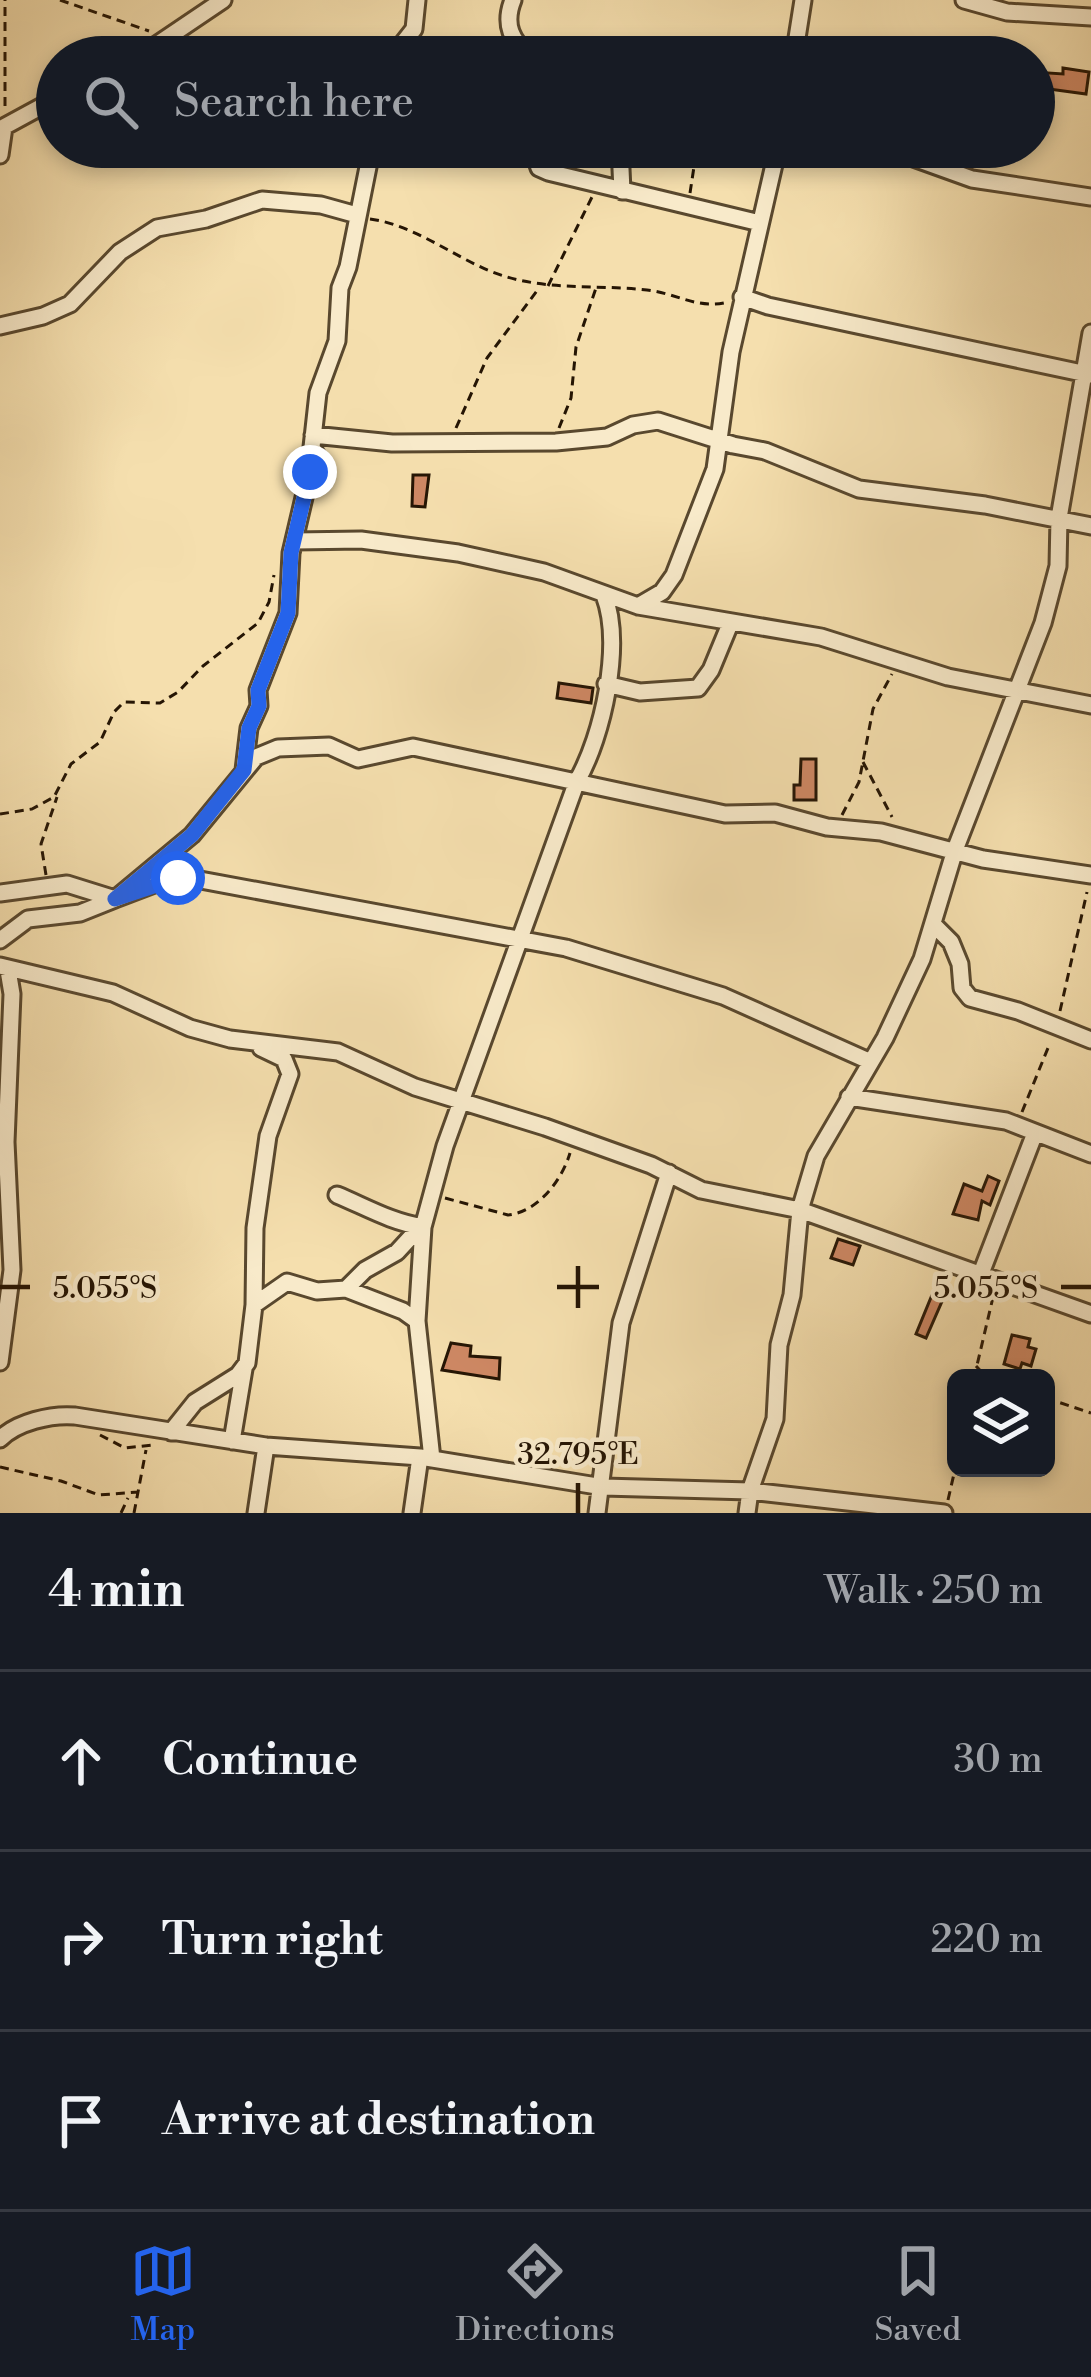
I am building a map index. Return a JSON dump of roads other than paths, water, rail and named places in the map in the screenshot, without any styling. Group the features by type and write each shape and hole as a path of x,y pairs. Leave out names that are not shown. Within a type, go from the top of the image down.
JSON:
{"street":[{"path":"168,36 223,0"},
{"path":"408,36 417,0"},
{"path":"513,0 508,22 515,36"},
{"path":"797,36 803,0"},
{"path":"964,0 1007,12 1091,17"},
{"path":"0,155 2,128 36,109"},
{"path":"244,770 249,728 259,706 258,690 288,613 294,545 310,472 319,460 311,447 321,380 337,340 340,288 367,168"},
{"path":"539,168 760,223"},
{"path":"621,168 622,191"},
{"path":"638,606 662,592 674,575 715,469 742,297 773,168"},
{"path":"941,168 972,179 1091,197"},
{"path":"0,326 70,304 119,252 157,228 206,219 262,200 288,200 357,215"},
{"path":"742,297 1089,375"},
{"path":"747,1513 775,1419 779,1346 792,1295 800,1210 816,1156 906,999 1053,591 1059,518 1089,375 1091,333"},
{"path":"314,435 365,443 556,442 607,437 633,425 658,421 765,451 859,489 1091,526"},
{"path":"294,545 361,540 428,547 526,567 638,606 820,637 948,677 1091,705"},
{"path":"412,1513 426,1458 417,1321 422,1227 519,940 595,744 613,631 604,595"},
{"path":"605,684 640,692 698,688 712,670 730,624"},
{"path":"115,899 192,835 256,757 278,748 329,746 358,759 408,747 725,814 775,813 898,836 983,859 1091,874"},
{"path":"0,940 28,920 80,913 157,883 195,878 566,948 722,996 871,1062"},
{"path":"0,893 67,884 115,899"},
{"path":"934,925 951,942 960,964 962,988 970,998 1091,1040"},
{"path":"0,1362 12,1270 6,1142 12,994 4,968 113,994 190,1028 284,1059 290,1074 270,1124 255,1228 254,1305 232,1441"},
{"path":"230,1039 338,1052 379,1073 669,1173 701,1190 800,1210 1091,1314"},
{"path":"849,1097 1017,1125 1091,1154"},
{"path":"988,1279 1035,1133"},
{"path":"597,1513 620,1323 669,1173"},
{"path":"337,1195 371,1207 388,1220 422,1227"},
{"path":"346,1289 375,1263 392,1257 422,1227"},
{"path":"254,1305 284,1282 317,1291 346,1289 417,1321"},
{"path":"170,1432 195,1402 245,1366"},
{"path":"0,1439 13,1429 57,1414 266,1446 426,1458 603,1487 750,1491 945,1513"},
{"path":"256,1513 266,1446"}]}
